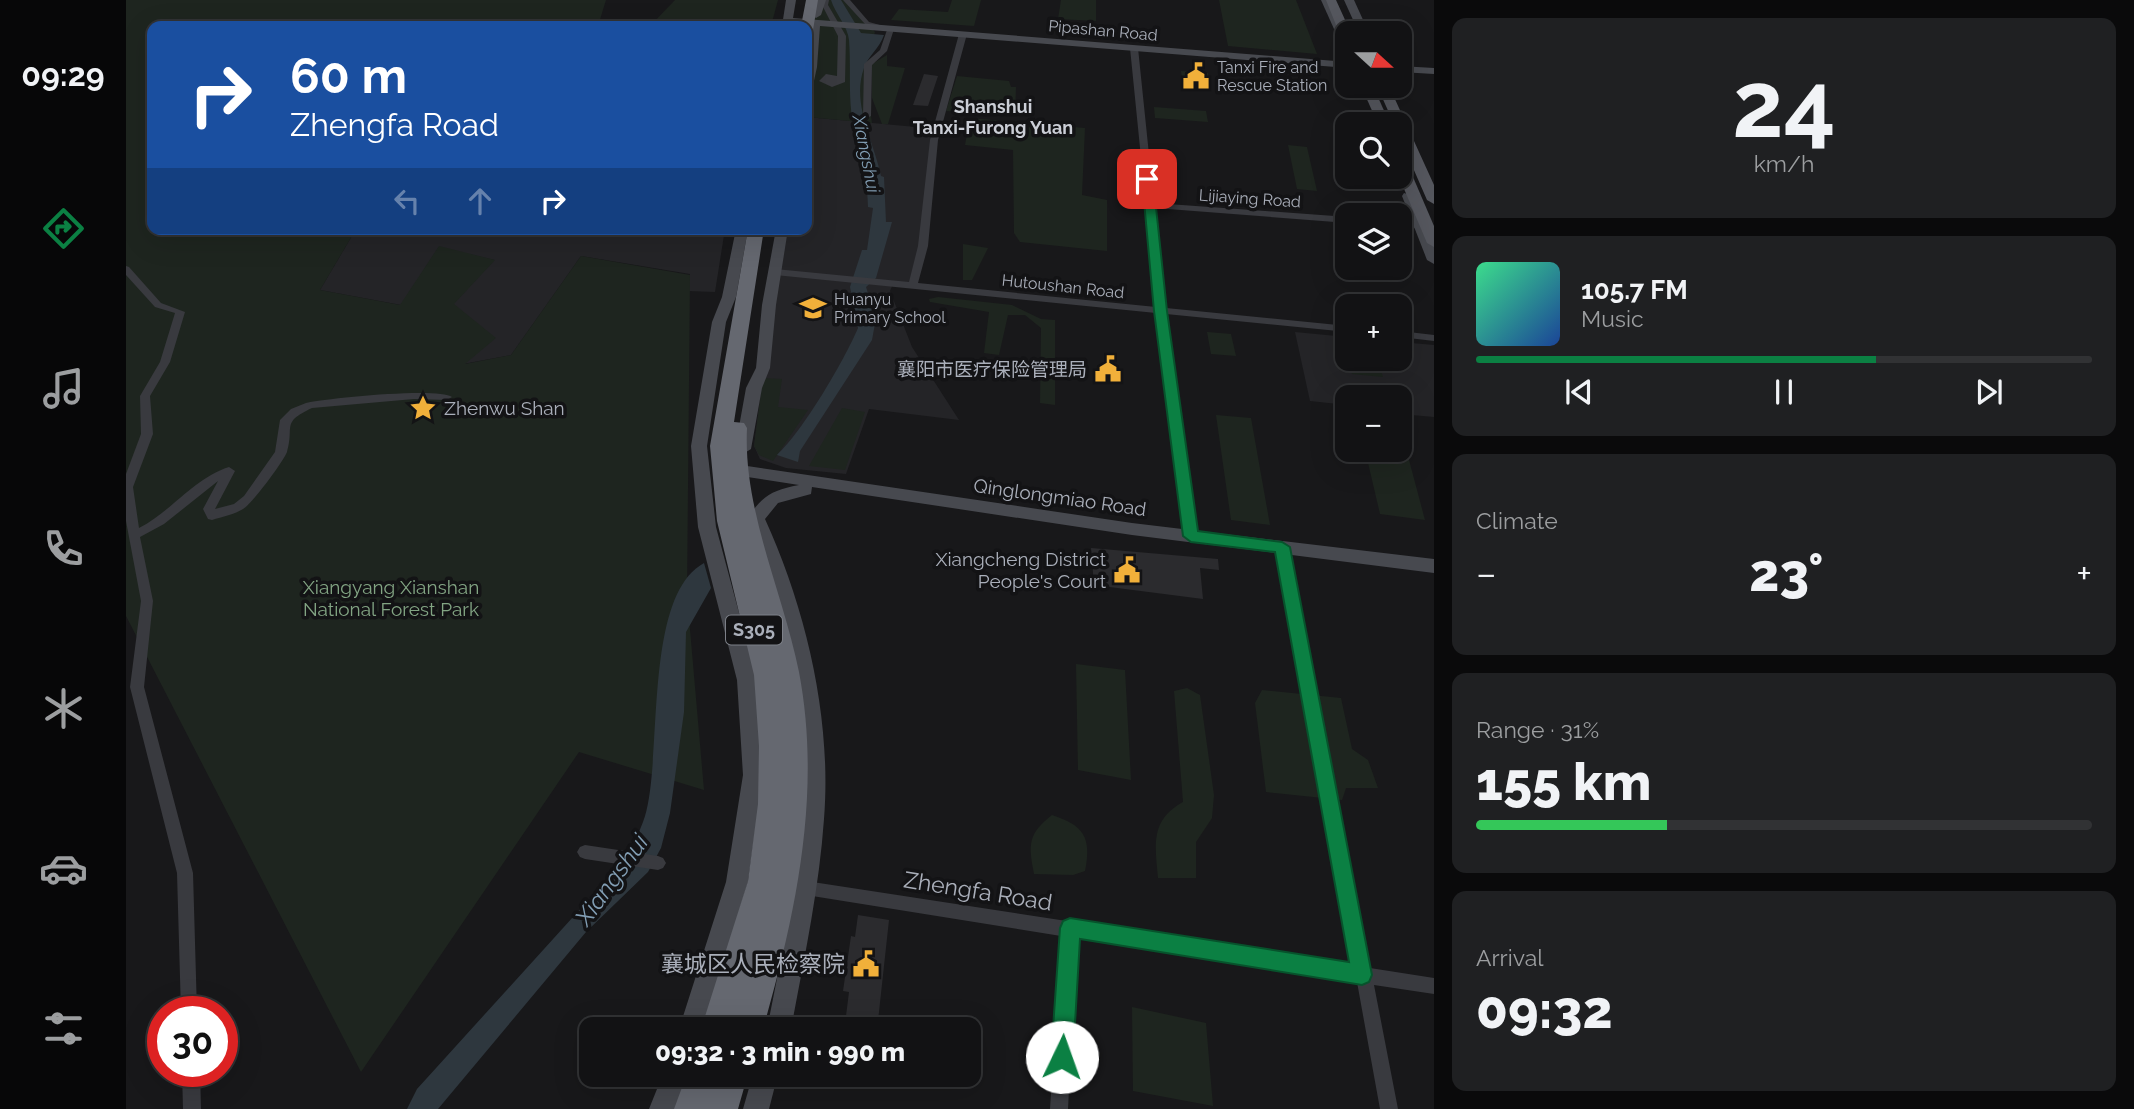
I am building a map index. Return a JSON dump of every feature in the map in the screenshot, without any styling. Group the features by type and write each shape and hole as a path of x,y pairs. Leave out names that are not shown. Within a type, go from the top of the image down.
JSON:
{"highway":[{"name":"S305","path":"751,1017 769,958 773,883 772,746 766,675 728,521 755,271 756,235"},
{"name":"S305","path":"722,1017 773,883 792,806 793,740 786,674 753,524 722,433 755,271 768,235"},
{"path":"691,1109 699,1087"},
{"path":"721,1109 728,1087"}],"main road":[{"path":"1328,0 1338,21"},
{"path":"1347,0 1357,21"},
{"path":"1389,98 1430,180 1434,200"},
{"path":"1410,189 1423,225 1434,243"}],"street":[{"path":"791,0 803,19"},
{"path":"803,19 823,0 842,36 840,81"},
{"path":"846,0 860,24"},
{"path":"1328,0 1337,21"},
{"path":"803,19 860,24"},
{"name":"Pipashan Road","path":"860,24 891,29 1333,61"},
{"name":"Pipashan Road","path":"860,24 1333,61"},
{"path":"867,116 868,64 883,51 891,29"},
{"path":"913,286 923,246 934,140 963,34"},
{"path":"1134,48 1161,311 1191,536"},
{"path":"1412,68 1434,69"},
{"path":"1394,98 1430,180"},
{"path":"1406,189 1423,225 1434,260"},
{"name":"Lijiaying Road","path":"1150,205 1335,219"},
{"path":"1412,225 1423,225"},
{"path":"744,235 755,271"},
{"path":"778,235 755,271 729,297 719,322 699,446 707,527 747,680 753,775 773,883 779,1017"},
{"path":"126,269 158,305 180,312 165,362 145,396 147,434 127,487 147,601 137,687 185,873 189,996"},
{"name":"Hutoushan Road","path":"755,271 1335,328"},
{"path":"1412,335 1434,338"},
{"path":"134,535 149,530 218,473 229,471 209,509 212,516 238,507 248,499 282,452 284,423 295,412 310,405 414,396 447,397"},
{"path":"734,463 763,469 799,484"},
{"name":"Qinglongmiao Road","path":"734,463 799,484 1283,551 1434,566"},
{"path":"753,524 762,504 772,496 799,484"},
{"name":"Qinglongmiao Road","path":"799,484 1191,536 1434,575"},
{"path":"1283,551 1389,1109"},
{"path":"585,852 658,863"},
{"path":"698,1017 773,883"},
{"name":"Zhengfa Road","path":"773,883 1434,986"},
{"path":"1059,1109 1070,928"},
{"path":"191,1087 192,1109"},
{"path":"662,1109 671,1087"},
{"path":"756,1109 762,1087"}],"shaded area":[{"path":"812,117 938,129 913,286 893,284 890,291 912,347 959,420 869,409 846,474 786,468 760,459 754,446 781,235 812,235"},
{"path":"352,235 724,235 715,292 688,291 690,274 581,256 511,355 463,364 453,304 494,260 439,247 401,305 320,290"},
{"path":"1295,332 1335,336 1335,371 1412,371 1412,343 1434,345 1434,417 1412,415 1412,385 1335,385 1335,404 1310,401"}],"green space":[{"name":"Xiangyang Xianshan National Forest Park","path":"126,0 606,0 600,21 147,21 147,235 352,235 320,290 400,305 439,246 495,260 454,304 496,338 465,364 511,355 581,256 690,275 687,595 704,790 579,752 361,1072 126,616"},
{"path":"675,0 778,0 772,21 655,21"},
{"path":"812,0 846,0 875,32 864,64 872,123 812,117 812,21 808,21"},
{"path":"952,0 981,0 974,26 891,20 899,9 948,12"},
{"path":"1061,0 1096,0 1096,21 1058,19"},
{"path":"1219,0 1296,0 1317,54 1228,46"},
{"path":"887,55 887,66 905,68 888,124 882,124 872,98 872,64"},
{"path":"1181,71 1208,73 1211,90 1183,87"},
{"path":"957,76 1009,81 1011,87 1016,87 1015,116 946,111"},
{"path":"1154,107 1206,111 1208,122 1155,118"},
{"path":"970,118 1085,128 1082,195 1107,200 1107,251 1020,242 1014,233 1013,150 965,145"},
{"path":"1288,145 1307,147 1317,191 1297,189"},
{"path":"963,244 988,248 972,280 963,280"},
{"path":"938,297 1012,305 1041,319 1055,320 1055,405 1040,403 1041,328 1025,315 1008,315 999,355 984,353 989,312 930,302 929,299"},
{"path":"1207,332 1231,334 1236,356 1211,354"},
{"path":"1351,371 1381,371 1383,377 1352,374"},
{"path":"763,378 782,379 778,407 808,410 773,461 759,455 754,446"},
{"path":"842,408 865,412 845,470 809,466"},
{"path":"1216,415 1251,418 1270,525 1231,520"},
{"path":"1368,462 1410,462 1425,520 1380,514"},
{"path":"1076,664 1125,670 1131,780 1078,770"},
{"path":"1187,688 1200,695 1214,795 1212,818 1196,842 1196,878 1158,878 1157,834 1165,817 1183,802 1174,691"},
{"path":"1262,690 1341,698 1352,749 1368,760 1378,788 1346,788 1342,800 1266,792 1255,703"},
{"path":"1052,815 1071,823 1083,834 1087,849 1085,871 1073,875 1034,874 1032,840 1038,828"},
{"path":"1132,1007 1206,1023 1213,1106 1133,1091"}],"water":[{"name":"Xiangshui","path":"831,0 841,0 861,33 884,35 864,68 860,95 865,122 881,176 884,177 886,222 892,222 876,278 866,287 876,318 872,340 800,451 798,462 777,455 799,430 822,395 858,328 850,287 862,250 867,250 873,208 868,207 865,150 861,149 853,122 848,35"},
{"name":"Xiangshui","path":"704,563 711,588 686,632 684,712 670,813 661,848 648,872 586,932 438,1109 407,1109 417,1089 621,864 634,841 645,816 650,789 663,642 672,608 685,581"}],"building":[{"path":"924,74 938,76 928,106 913,105"},
{"path":"1091,548 1218,559 1219,570 1200,568 1203,599 1094,585"},
{"name":"襄城区人民检察院","path":"858,915 889,920 878,1017 846,1016 849,992 843,991 851,936 855,937"}],"place":[{"name":"Tanxi Fire and Rescue Station","path":"1196,76"},
{"name":"Huanyu Primary School","path":"813,308"},
{"name":"襄阳市医疗保险管理局","path":"1108,369"},
{"name":"Zhenwu Shan","path":"423,408"},
{"name":"Xiangcheng District People's Court","path":"1127,570"},
{"name":"襄城区人民检察院","path":"866,964"}],"district":[{"name":"Shanshui Tanxi-Furong Yuan","path":"993,117"}],"route":[{"path":"1062,1057 1070,928 1362,975 1282,547 1191,536 1161,311 1147,179"}]}
